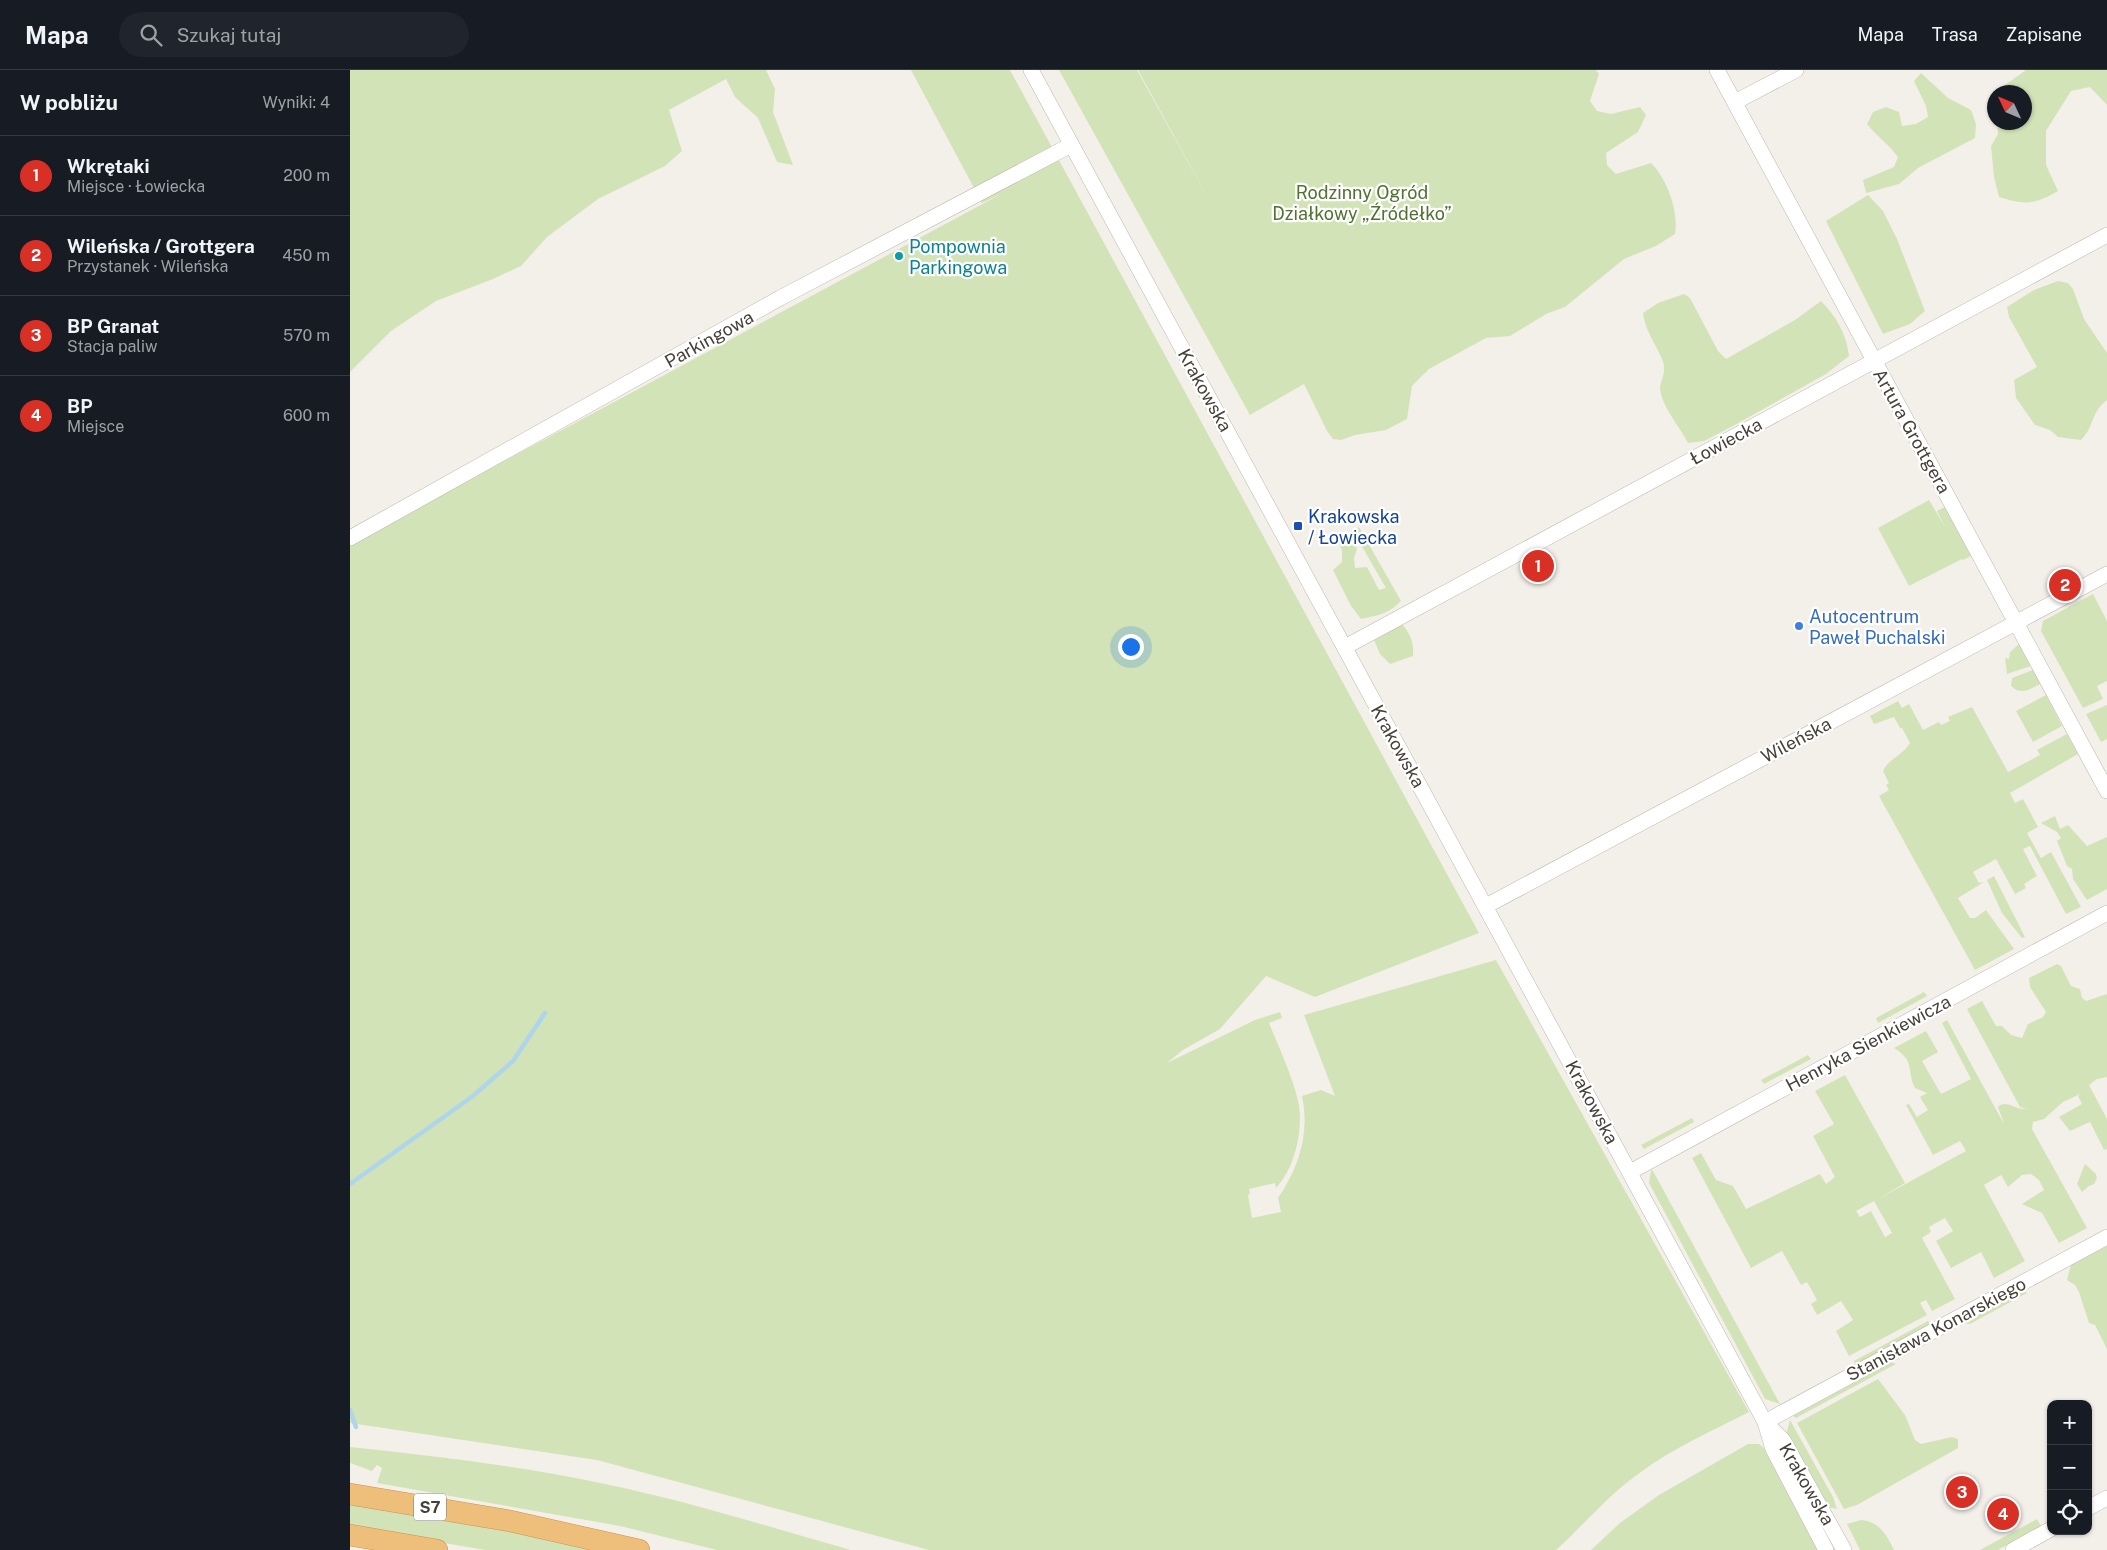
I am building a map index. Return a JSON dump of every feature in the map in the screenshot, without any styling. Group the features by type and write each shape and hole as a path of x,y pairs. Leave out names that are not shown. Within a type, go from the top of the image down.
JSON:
{"highway":[{"name":"S7","path":"350,1494 510,1521 639,1550"},
{"name":"S7","path":"350,1535 436,1550"}],"street":[{"name":"Krakowska","path":"1031,70 1765,1422 1773,1449 1826,1550"},
{"name":"Artura Grottgera","path":"1717,70 2107,792"},
{"path":"1735,102 1796,70"},
{"name":"Parkingowa","path":"350,538 780,298 1071,145"},
{"name":"Łowiecka","path":"1345,647 2107,235"},
{"name":"Wileńska","path":"1486,906 2107,574"},
{"name":"Henryka Sienkiewicza","path":"1630,1172 2107,913"},
{"name":"Stanisława Konarskiego","path":"1765,1422 2107,1237"},
{"name":"Krakowska","path":"1765,1422 1783,1440 1844,1550"},
{"path":"2092,1506 2107,1498"},
{"path":"2013,1550 2047,1531"},
{"path":"1831,1550 1836,1535"}],"green space":[{"path":"350,70 766,70 775,89 773,112 793,165 777,162 758,118 735,97 726,79 669,110 682,151 665,166 598,199 547,237 521,266 436,301 391,331 350,372"},
{"path":"911,70 1010,70 1479,933 1315,997 1266,976 1220,1029 1183,1050 1167,1063 1255,1020 1280,1012 1282,1018 1269,1023 1297,1097 1300,1128 1296,1150 1288,1171 1276,1188 1275,1183 1249,1189 1250,1194 1248,1195 1252,1218 1281,1212 1278,1198 1292,1174 1301,1149 1305,1123 1302,1096 1321,1090 1335,1096 1304,1015 1496,960 1749,1412 1679,1447 1653,1463 1608,1499 1556,1550 929,1550 597,1460 350,1423 350,544 1003,193 982,203"},
{"name":"Rodzinny Ogród Działkowy „Źródełko”","path":"1059,70 1137,70 1215,211 1138,70 1596,70 1599,74 1590,101 1597,111 1611,114 1640,107 1646,115 1638,132 1606,153 1607,165 1616,174 1651,163 1667,186 1675,215 1675,234 1656,246 1624,259 1565,307 1546,314 1510,336 1486,338 1429,369 1412,386 1407,419 1386,430 1355,435 1341,440 1333,439 1327,431 1304,384 1250,415"},
{"path":"2026,70 2107,70 2107,105 2090,87 2071,91 2046,131 2046,165 2058,191 2036,201 2023,202 1999,197 1994,177 1991,146 1998,134 1998,130 2032,130 2032,85 2005,85"},
{"path":"1921,73 1948,98 1971,110 1976,124 1975,138 1918,168 1899,184 1866,193 1863,180 1894,167 1898,157 1867,124 1873,112 1886,107 1899,112 1902,126 1916,124 1928,117 1926,106 1914,81"},
{"path":"1868,195 1883,211 1897,239 1925,311 1910,324 1883,334 1826,221"},
{"path":"2058,281 2068,283 2073,289 2084,319 2107,353 2107,400 2098,410 2089,430 2081,440 2058,437 2050,430 2035,425 2016,398 2014,380 2037,367 2009,317 2007,307 2034,290"},
{"path":"1684,294 1690,298 1718,351 1726,359 1795,320 1821,301 1840,326 1849,356 1826,374 1733,426 1704,441 1688,443 1661,396 1660,389 1664,366 1646,326 1643,313 1658,303"},
{"path":"1929,500 1945,527 1937,511 1945,507 1971,556 1909,586 1878,528"},
{"path":"1359,527 1401,601 1383,613 1361,619 1351,606 1333,570 1342,562 1342,551 1339,543 1343,536 1349,533 1357,549 1354,558 1355,568 1367,567 1379,590 1386,588 1353,531"},
{"path":"2093,594 2107,621 2107,681 2097,686 2103,699 2083,708 2041,631 2043,621"},
{"path":"1402,624 1411,639 1413,656 1390,664 1380,654 1374,640"},
{"path":"2019,644 2031,666 2007,674 2005,658 2009,659 2010,652"},
{"path":"2033,670 2040,684 2022,691 2018,691 2011,686 2012,678"},
{"path":"2046,695 2062,726 2033,742 2016,711"},
{"path":"1898,701 1902,708 1909,704 1923,730 1939,722 1941,725 1950,721 1948,717 1972,707 2008,772 2040,755 2037,750 2067,734 2078,754 2010,793 2015,803 2023,799 2038,827 2027,833 2041,858 2051,852 2081,907 2066,914 2030,846 2023,849 2037,876 2024,884 2026,888 2015,894 1996,859 1973,872 1979,883 1984,882 1958,898 1970,918 1975,918 1986,910 2014,949 1975,970 1879,796 1889,790 1886,785 1889,783 1883,771 1885,767 1904,751 1910,743 1894,717 1874,724 1870,716"},
{"path":"2107,705 2107,739 2101,742 2086,714"},
{"path":"2055,816 2060,829 2068,825 2087,846 2107,837 2107,889 2087,900 2073,879 2072,869 2067,866 2057,841 2061,838 2057,832 2041,823"},
{"path":"1994,876 2025,937 2022,938 2002,913 1987,880"},
{"path":"2057,964 2061,966 2071,986 2080,989 2082,998 2086,1001 2107,994 2107,1077 2097,1079 2089,1085 2107,1119 2107,1149 2104,1150 2090,1122 2070,1131 2059,1117 2082,1104 2078,1096 2080,1094 2063,1102 2044,1119 2033,1122 2032,1129 2087,1228 2059,1243 2042,1213 2022,1204 2044,1190 2039,1180 2031,1174 2022,1175 2008,1187 2001,1175 1984,1185 2025,1261 1994,1278 1981,1252 1951,1268 1936,1241 1953,1231 1945,1218 1929,1227 1931,1232 1922,1238 1955,1299 1932,1311 1926,1300 1920,1303 1927,1315 1849,1356 1836,1331 1853,1320 1841,1301 1817,1315 1811,1304 1817,1300 1807,1282 1801,1285 1782,1251 1751,1268 1692,1158 1701,1153 1716,1180 1733,1186 1746,1209 1820,1174 1826,1184 1835,1177 1813,1136 1834,1124 1815,1091 1845,1075 1905,1183 1878,1199 1966,1151 1960,1141 1933,1155 1906,1105 1909,1104 1917,1117 1928,1110 1920,1097 1927,1093 1915,1088 1908,1062 1894,1048 1926,1031 1938,1052 1922,1061 1941,1094 1971,1079 1942,1023 1947,1020 2004,1124 1998,1107 2007,1104 2026,1109 2020,1107 1967,1009 1982,1001 1996,1026 2002,1026 2011,1035 2022,1038 2028,1024 2043,1017 2046,1012 2030,987 2029,978","holes":["1874,1201 1892,1233 1885,1237 1871,1211 1860,1217 1856,1211"]},
{"path":"1924,992 1927,996 1878,1023 1876,1018"},
{"path":"1808,1055 1811,1059 1764,1084 1761,1080"},
{"path":"1692,1118 1694,1122 1644,1149 1641,1145"},
{"path":"2085,1164 2096,1174 2097,1178 2094,1184 2082,1192 2077,1184"},
{"path":"1651,1170 1780,1404 1765,1399 1649,1183"},
{"path":"2107,1245 2107,1349 2095,1325 2089,1323 2075,1285 2067,1280 2071,1264"},
{"path":"2023,1290 2027,1293 1970,1324 1965,1323 1965,1321"},
{"path":"1928,1321 1930,1324 1856,1365 1854,1361"},
{"path":"1891,1362 1896,1364 1796,1418 1793,1416"},
{"path":"1878,1379 1905,1415 1915,1440 1921,1444 1952,1437 1958,1439 1958,1448 1857,1505 1844,1509 1797,1423"},
{"path":"1790,1420 1833,1497 1837,1509 1828,1507 1788,1438 1787,1431"},
{"path":"1748,1444 1759,1444 1764,1448 1819,1550 1591,1550 1620,1523 1659,1495"},
{"path":"350,1447 510,1467 605,1484 698,1506 851,1550 717,1550 620,1526 377,1483 382,1468 377,1465 372,1471 350,1463"},
{"path":"350,1503 445,1517 597,1550 485,1550 350,1527"},
{"path":"2037,1519 2041,1526 1998,1550 1980,1550"},
{"path":"1861,1520 1878,1526 1894,1550 1860,1550 1847,1524"}],"waterway":[{"path":"350,1184 473,1096 513,1061 545,1013"},
{"path":"350,1410 356,1427"}],"place":[{"name":"Pompownia Parkingowa","path":"899,256"},
{"name":"Krakowska / Łowiecka","path":"1298,526"},
{"name":"Wkrętaki","path":"1538,566"},
{"name":"Wileńska / Grottgera","path":"2065,585"},
{"name":"Autocentrum Paweł Puchalski","path":"1799,626"},
{"name":"BP Granat","path":"1962,1492"},
{"name":"BP","path":"2003,1514"}]}
